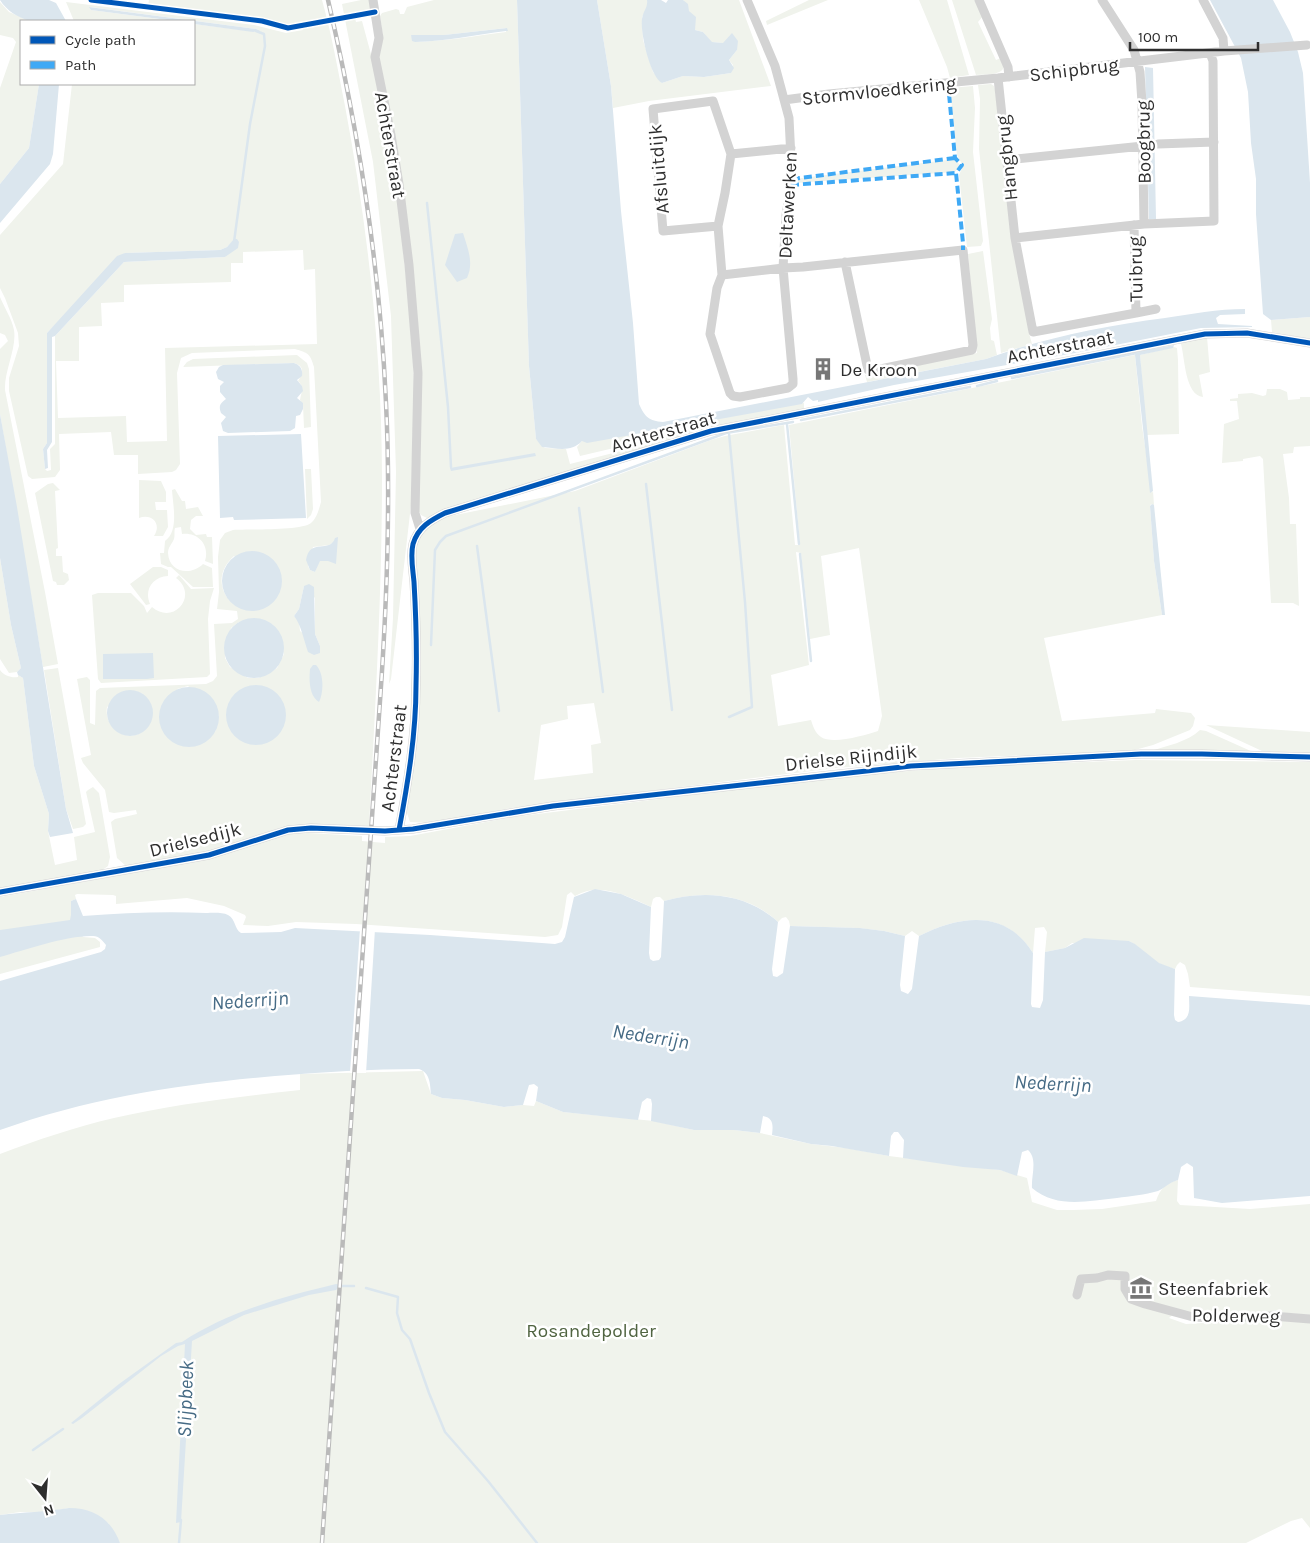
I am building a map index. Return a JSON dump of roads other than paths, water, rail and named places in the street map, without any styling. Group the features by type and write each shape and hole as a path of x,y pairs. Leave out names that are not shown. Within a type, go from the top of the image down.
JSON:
{"street":[{"name":"Achterstraat","path":"373,0 379,38 375,57 399,184 414,324 418,372 414,513 420,529"},
{"name":"Deltawerken","path":"747,0 775,66 789,118 792,179 784,234 783,268 963,250 972,350 871,371 867,368 845,262"},
{"path":"1102,0 1134,50 1138,60"},
{"path":"1203,0 1229,51"},
{"path":"982,1 1007,64 1009,77"},
{"name":"Schipbrug","path":"974,80 1138,60 1304,45"},
{"path":"1015,238 1144,224 1214,221 1214,142 1212,61 1210,53"},
{"name":"Boogbrug","path":"1138,60 1142,103 1144,224"},
{"name":"Hangbrug","path":"998,78 1015,238 1032,332"},
{"name":"Stormvloedkering","path":"784,100 974,80"},
{"name":"Afsluitdijk","path":"718,226 663,231 653,108 713,100 731,154 718,226 722,275"},
{"path":"1158,144 1214,142"},
{"path":"1007,160 1143,146"},
{"path":"731,154 791,148"},
{"name":"Tuibrug","path":"1134,225 1136,313"},
{"path":"783,268 793,384 788,388 740,397 733,396 730,393 710,334 717,288 722,275 783,268"},
{"name":"Tuibrug","path":"1032,332 1156,309"},
{"name":"Achterstraat","path":"398,830 409,777 416,687 413,544 420,529 430,520 445,513 711,431 1205,334 1247,333 1310,343"},
{"name":"Drielse Rijndijk","path":"398,830 428,827 553,806 821,775 938,764 1141,754 1310,757"},
{"name":"Drielsedijk","path":"0,892 187,860 288,830 311,828 398,830"},
{"name":"Polderweg","path":"1077,1295 1081,1279 1108,1275 1125,1276 1125,1289 1131,1298 1145,1304 1193,1317 1272,1316 1310,1318"}],"water":[{"path":"0,0 49,0 56,3 65,20 27,20 6,7"},
{"path":"517,0 597,0 611,86 639,404 643,412 654,421 663,422 986,359 1052,339 1142,321 1245,309 1245,314 1220,315 1216,318 1218,324 1252,327 1201,328 1075,353 894,385 818,402 818,400 813,401 808,397 802,404 587,443 582,441 578,445 568,448 542,447 536,439 529,366"},
{"path":"647,0 661,0 666,3 668,0 683,0 688,4 689,11 696,17 695,30 703,32 712,42 723,43 732,33 738,41 737,50 729,60 734,68 731,73 704,77 683,76 662,83 650,64 644,43 642,19"},
{"path":"1210,0 1273,0 1298,52 1303,73 1310,183 1310,317 1271,320 1263,314 1256,214 1256,179 1251,143 1248,92 1241,58"},
{"path":"89,7 188,20 167,20 91,10"},
{"path":"195,21 260,31 253,32 195,24"},
{"path":"507,28 508,31 415,42 412,41 411,35 444,35"},
{"path":"1145,67 1153,68 1156,219 1149,220"},
{"path":"39,85 59,85 53,154 50,164 0,223 0,184 29,148"},
{"path":"463,233 470,267 467,278 457,282 445,265 455,234"},
{"path":"234,239 237,239 239,242 238,248 225,257 124,262 52,337 52,442 47,450 48,468 45,469 43,449 47,443 47,333 117,256 125,253 220,250 227,247"},
{"path":"1174,345 1173,348 1140,355 1153,491 1150,493 1135,355 1136,352"},
{"path":"294,363 301,369 302,376 297,380 302,386 303,391 297,398 303,403 303,409 300,415 296,416 295,428 290,431 228,433 223,431 221,423 226,417 221,413 220,406 226,399 220,392 220,386 224,382 218,379 216,372 219,367 223,365"},
{"path":"0,414 66,809 73,833 50,837 48,831 49,814 34,766 23,678 17,672 21,668 11,625 0,558"},
{"path":"301,434 306,518 234,520 233,517 220,518 218,436"},
{"path":"535,453 536,456 451,471 450,468"},
{"path":"1154,505 1165,615 1162,615 1154,561 1150,506"},
{"path":"338,537 336,564 320,561 315,572 310,570 306,560 308,553 316,547 329,545"},
{"path":"246,551 258,551 269,556 277,564 282,575 280,593 269,606 258,611 246,611 235,606 227,598 222,587 222,575 227,564 235,556"},
{"path":"309,584 314,587 315,634 320,646 320,653 314,655 308,652 294,616 299,609 304,586"},
{"path":"248,618 260,618 271,623 279,631 284,642 282,660 271,673 260,678 248,678 237,673 229,665 224,654 224,642 229,631 237,623"},
{"path":"153,653 154,678 103,679 103,654"},
{"path":"313,665 319,668 322,678 319,702 313,696 310,687 310,669"},
{"path":"250,685 262,685 273,690 281,698 286,709 284,727 273,740 262,745 250,745 239,740 231,732 226,721 226,709 231,698 239,690"},
{"path":"183,687 195,687 206,692 214,700 219,711 217,729 206,742 195,747 183,747 172,742 164,734 159,723 159,711 164,700 172,692"},
{"path":"126,690 134,690 143,694 149,700 153,713 149,726 143,732 134,736 126,736 117,732 111,726 107,717 107,709 111,700 117,694"},
{"name":"Nederrijn","path":"595,889 621,894 651,907 649,953 650,959 653,961 659,960 661,957 664,901 694,896 724,896 752,905 766,912 778,922 772,969 773,976 777,977 783,973 790,926 860,928 884,931 905,936 900,985 901,991 908,994 912,989 919,936 950,924 980,920 995,923 1009,929 1022,939 1033,953 1032,1007 1040,1008 1043,1000 1045,952 1065,948 1084,938 1129,941 1159,963 1175,969 1174,1015 1175,1020 1178,1022 1186,1019 1188,1016 1189,996 1310,1005 1310,1196 1222,1203 1194,1198 1193,1167 1187,1163 1181,1167 1178,1180 1158,1191 1095,1201 1062,1201 1042,1195 1032,1188 1033,1158 1028,1150 1022,1152 1017,1176 1000,1170 963,1167 903,1158 904,1140 898,1132 894,1132 891,1136 889,1156 811,1144 772,1135 771,1121 763,1116 760,1133 734,1130 694,1130 651,1121 652,1104 651,1099 647,1098 642,1102 638,1120 563,1112 536,1101 538,1087 534,1084 529,1085 523,1105 504,1107 442,1098 431,1094 430,1082 425,1073 419,1069 365,1070 240,1079 170,1088 67,1109 0,1130 0,981 101,952 105,949 106,945 97,937 83,936 0,957 0,930 70,920 71,901 76,899 83,916 159,912 223,913 231,917 241,933 281,932 295,928 555,944 562,942 565,937 574,897"},
{"path":"336,1284 341,1285 336,1290 309,1295 244,1315 192,1341 181,1522 176,1523 185,1344 161,1356 82,1418 73,1424 71,1423 119,1384 176,1343 182,1342 218,1322 257,1306"},
{"path":"69,1508 86,1510 100,1516 112,1527 120,1543 0,1543 0,1515"}],"waterway":[{"path":"234,242 250,124 265,46 264,34 256,31"},
{"path":"427,203 448,407 451,467"},
{"path":"1012,378 1137,353"},
{"path":"977,386 997,381"},
{"path":"801,420 970,387"},
{"path":"431,645 435,550 446,536 726,433 793,422"},
{"path":"787,424 799,544"},
{"path":"729,433 745,602 752,707 729,717"},
{"path":"646,484 672,710"},
{"path":"579,508 603,692"},
{"path":"477,546 499,711"},
{"path":"800,554 811,661"},
{"name":"Slijpbeek","path":"340,1286 354,1286"},
{"path":"366,1288 398,1297 397,1313 402,1330 410,1339 445,1432 488,1481 537,1543"},
{"path":"33,1450 63,1429"},
{"name":"Slijpbeek","path":"179,1543 181,1520"}],"railway":[{"path":"322,1543 382,664 388,515 386,403 379,301 358,150 328,0"}],"place":[{"name":"De Kroon","path":"823,369"},
{"name":"Steenfabriek","path":"1141,1288"}],"park label":[{"name":"Rosandepolder","path":"591,1330"}]}
